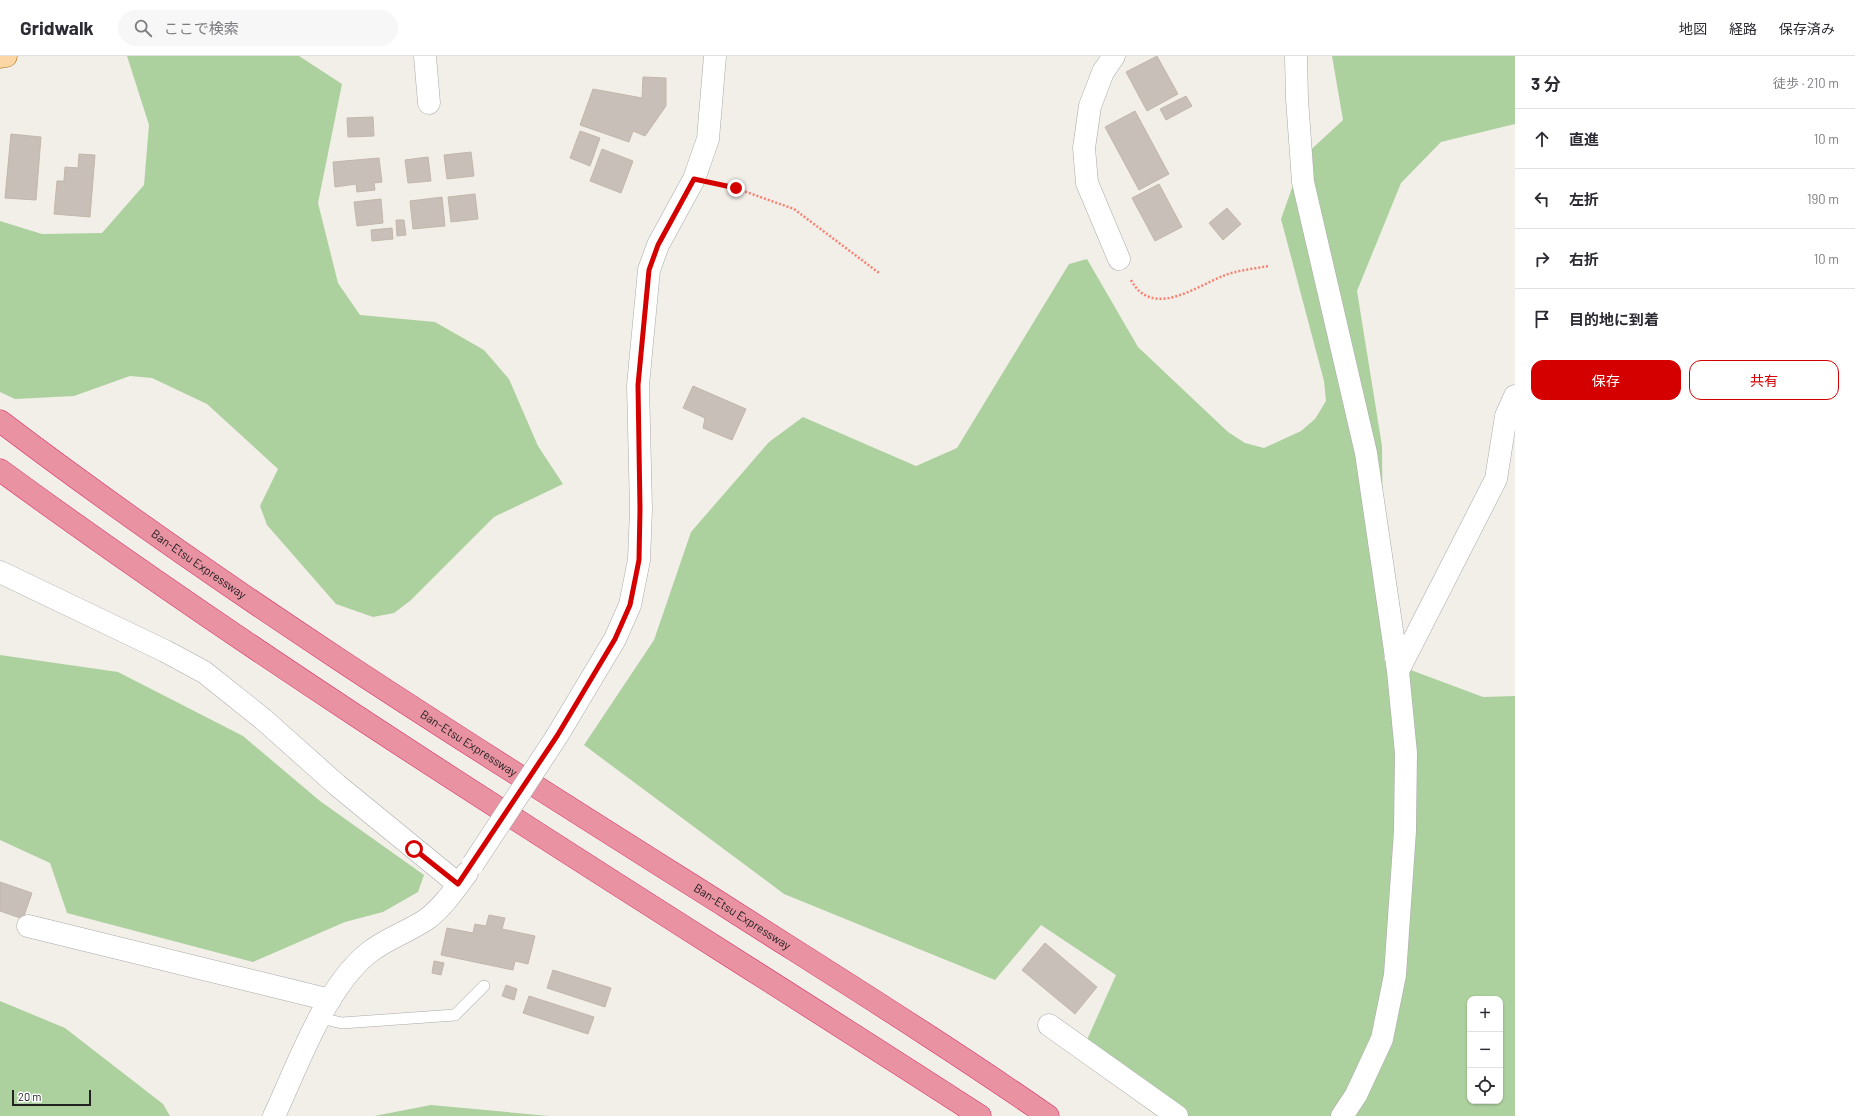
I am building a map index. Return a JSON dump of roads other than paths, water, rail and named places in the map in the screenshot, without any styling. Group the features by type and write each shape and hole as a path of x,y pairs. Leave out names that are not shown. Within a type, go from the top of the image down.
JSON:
{"highway":[{"name":"Ban-Etsu Expressway","path":"0,421 76,479 287,624 511,771 843,981 1048,1116"},
{"path":"0,470 283,667 491,804 980,1116"}],"main road":[{"path":"0,57 6,56"}],"street":[{"path":"425,56 429,103"},
{"path":"281,1113 313,1031 341,980 367,954 396,934 427,919 443,904 473,864 557,736 615,639 630,605 639,560 640,509 638,385 649,270 658,245 694,179 708,139 715,56"},
{"path":"1114,56 1103,72 1090,106 1084,148 1087,183 1119,259"},
{"path":"1296,56 1297,99 1303,182 1366,453 1376,532 1398,671 1406,753 1405,831 1394,975 1382,1038 1356,1095 1342,1116"},
{"path":"1398,671 1496,479 1506,416 1515,396"},
{"path":"0,572 165,651 204,672 263,720 337,785 458,884"},
{"path":"28,926 325,1009"},
{"path":"1049,1025 1177,1116"}],"lane":[{"path":"325,1009 342,1023 455,1015 484,986"}]}
